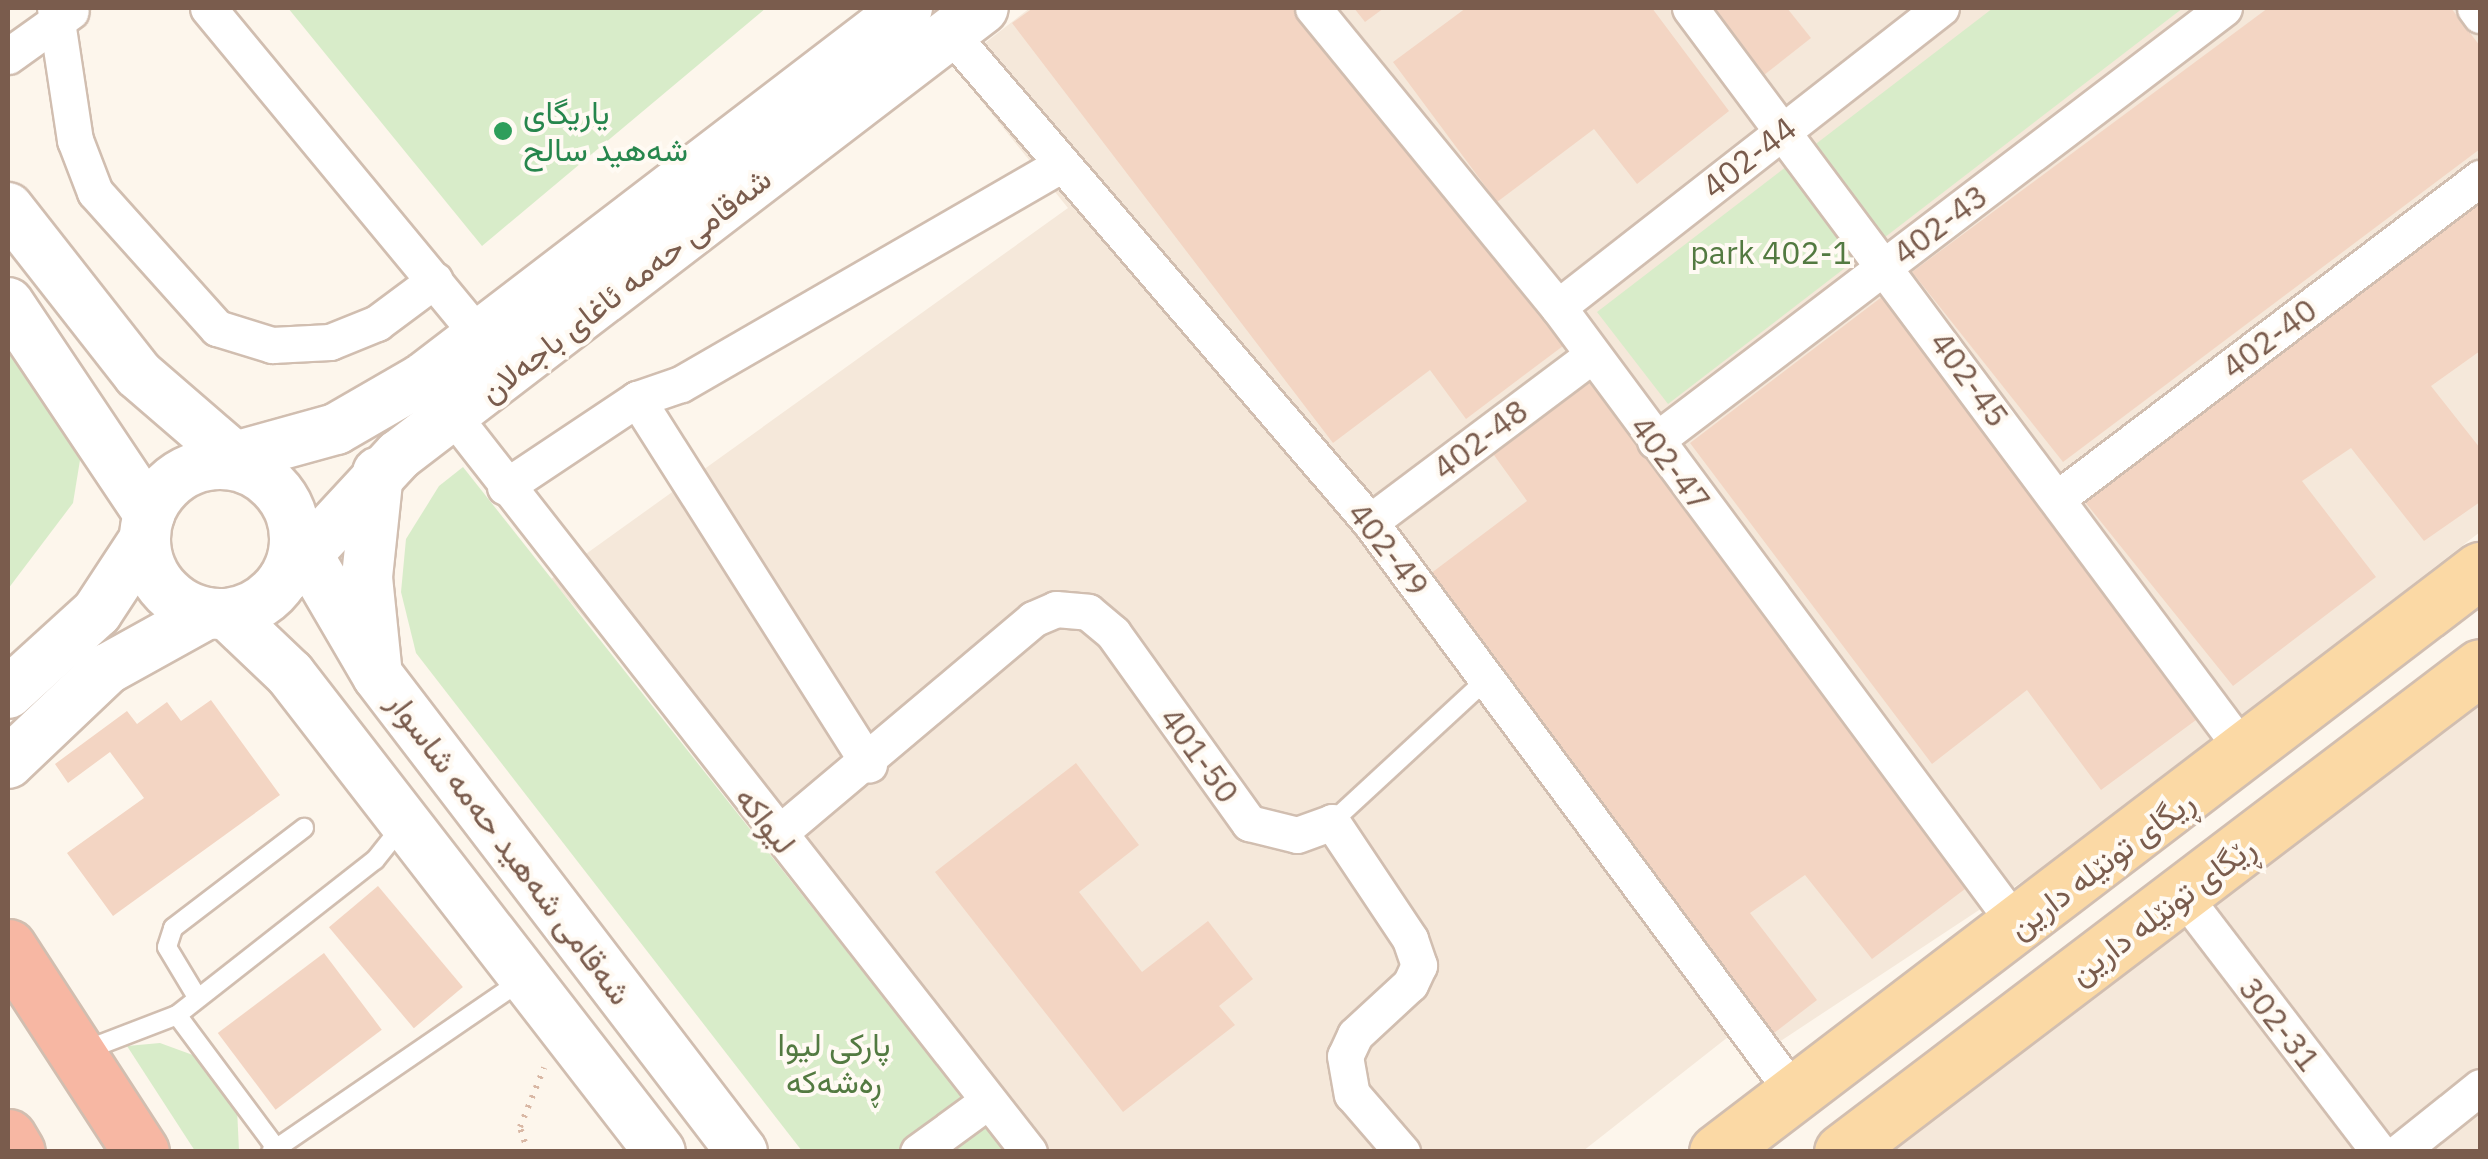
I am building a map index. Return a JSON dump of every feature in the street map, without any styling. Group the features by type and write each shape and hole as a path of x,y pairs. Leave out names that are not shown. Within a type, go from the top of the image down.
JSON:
{"highway":[{"path":"8,948 142,1152"},
{"path":"8,1137 17,1152"}],"main road":[{"name":"شەقامی حەمە ئاغای باجەلان","path":"295,556 378,473 454,417 794,125 907,8"},
{"name":"شەقامی حەمە ئاغای باجەلان","path":"230,462 336,429 482,339 794,125 967,20"},
{"path":"8,208 138,374 230,462 281,494 295,556 218,613 107,669 8,763"},
{"path":"8,303 147,527 163,588 218,613"},
{"path":"8,692 97,612 172,480 230,462"},
{"path":"378,473 366,577 378,676"},
{"name":"شەقامی شەهید حەمە شاسوار","path":"295,556 378,676 742,1152"},
{"name":"ڕیگای تونێلە دارین","path":"1716,1152 2246,754 2480,570"},
{"name":"شەقامی شەهید حەمە شاسوار","path":"218,613 290,674 660,1152"},
{"name":"ڕێگای تونێلە دارین","path":"1842,1152 2480,666"}],"street":[{"path":"208,8 482,339"},
{"name":"402-47","path":"1313,8 1558,307 1590,357 2018,927"},
{"name":"402-45","path":"1690,8 1784,128 2246,754"},
{"name":"402-44","path":"1558,307 1942,8"},
{"name":"402-43","path":"1655,441 2224,8"},
{"path":"2474,8 2480,15"},
{"path":"62,13 76,140 95,192 217,328 272,345 330,342 377,323 435,280"},
{"path":"8,56 62,13"},
{"name":"402-49","path":"967,20 1059,166 1370,522 1794,1092"},
{"path":"505,487 637,400 681,384 1059,166"},
{"name":"402-40","path":"2058,498 2480,178"},
{"name":"402-48","path":"1370,522 1590,357"},
{"path":"637,400 869,765"},
{"name":"لیواکە","path":"454,417 505,487 1030,1152"},
{"name":"401-50","path":"778,834 869,765 1033,619 1088,612 1113,632 1249,823 1296,835 1332,822"},
{"path":"1332,822 1416,951 1410,984 1355,1035 1345,1056 1352,1094 1402,1152"},
{"name":"302-31","path":"2182,894 2379,1152"},
{"path":"2399,1152 2480,1087"},
{"path":"918,1152 988,1101"}],"lane":[{"path":"1332,822 1488,678"},
{"path":"76,1052 176,1014 375,860 405,821"},
{"path":"197,997 166,948 173,928 304,828"},
{"path":"176,1014 274,1150 495,991 526,979"}],"path":[{"path":"528,1152 520,1127 534,1078 574,1040"}],"shaded area":[{"path":"1030,8 2480,8 2480,532 2067,852 1776,1044 1756,1015 1583,1151 1038,1151 551,579 1068,208 954,67"},
{"path":"2480,694 2480,1151 1868,1151"}],"green space":[{"name":"یاریگای شەهید سالح","path":"288,8 766,8 482,246"},
{"name":"park 402-1","path":"1993,8 2183,8 1668,404 1597,312"},
{"path":"8,346 81,454 73,503 8,589"},
{"name":"پارکی لیوا ڕەشەکە","path":"463,467 1005,1151 802,1151 416,653 401,592 406,539 439,486"},
{"path":"160,1043 201,1058 237,1108 239,1151 195,1151 127,1046"}],"building":[{"path":"1033,8 1293,8 1563,346 1466,419 1430,370 1333,443 1012,23"},
{"path":"1354,8 1384,8 1365,22"},
{"path":"1466,8 1652,8 1729,111 1637,184 1594,129 1497,202 1393,62"},
{"path":"1710,8 1787,8 1811,38 1764,75"},
{"path":"2268,8 2451,8 2480,46 2480,149 2063,462 1912,272"},
{"path":"2480,200 2480,351 2431,386 2480,448 2480,502 2424,541 2351,448 2302,481 2376,577 2233,686 2081,497"},
{"path":"1883,296 2196,720 2101,790 2027,690 1932,764 1690,443"},
{"path":"1586,378 1965,889 1872,959 1805,875 1750,913 1817,1000 1774,1033 1430,574 1527,501 1491,451"},
{"path":"211,700 280,795 113,916 67,853 144,798 110,752 68,783 55,764 127,711 137,724 167,702 181,721"},
{"path":"1076,763 1139,845 1079,892 1142,972 1208,921 1253,979 1219,1006 1235,1025 1123,1112 935,872"},
{"path":"378,886 463,987 414,1028 329,927"},
{"path":"324,953 382,1030 276,1110 218,1033"}],"place":[{"name":"یاریگای شەهید سالح","path":"503,131"}]}
